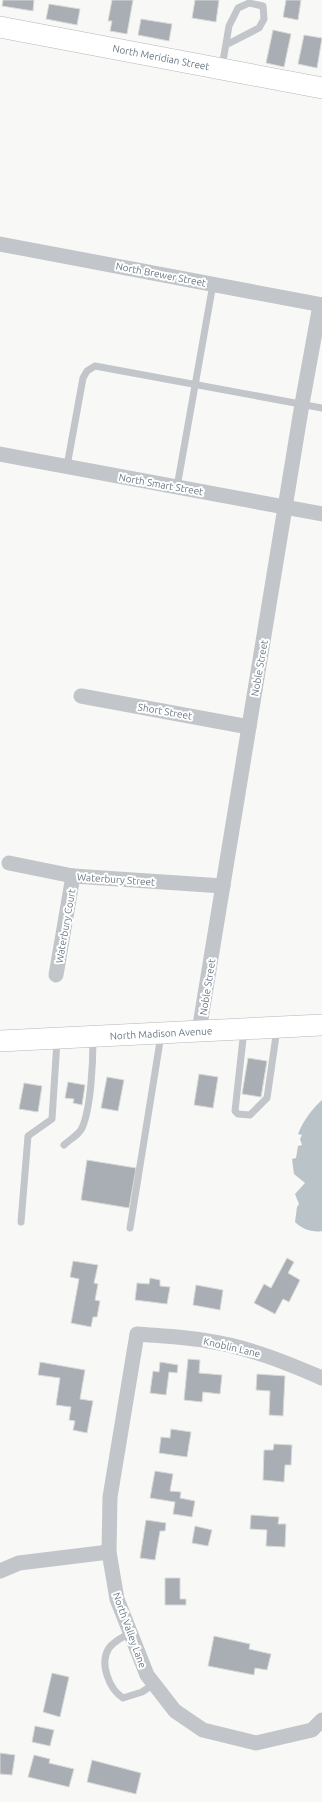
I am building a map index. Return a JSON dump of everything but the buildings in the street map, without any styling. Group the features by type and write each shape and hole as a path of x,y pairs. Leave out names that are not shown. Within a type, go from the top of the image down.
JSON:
{"main road":[{"name":"North Meridian Street","path":"0,27 322,88"},
{"name":"North Madison Avenue","path":"0,1041 322,1025"}],"street":[{"name":"North Brewer Street","path":"0,244 321,305"},
{"name":"Noble Street","path":"199,1031 302,404 321,305"},
{"name":"North Smart Street","path":"0,454 322,514"},
{"name":"Short Street","path":"81,696 249,727"},
{"name":"Waterbury Street","path":"9,863 73,876 223,886"},
{"name":"Waterbury Court","path":"56,975 73,876"},
{"name":"Knoblin Lane","path":"138,1334 208,1340 279,1359 322,1378"},
{"name":"North Valley Lane","path":"138,1334 110,1497 109,1552 117,1599 147,1675 175,1711 204,1730 256,1743 312,1730 322,1720"},
{"path":"0,1571 19,1563 109,1552"}],"lane":[{"path":"222,69 229,26 238,8 249,3 263,6 264,19 259,28 226,46"},
{"path":"177,487 213,284"},
{"path":"67,466 83,378 95,366 322,408"},
{"path":"244,1029 235,1111 238,1114 250,1115 267,1098 277,1039 277,1027"},
{"path":"130,1228 162,1033"},
{"path":"64,1145 81,1130 85,1119 93,1060 94,1036"},
{"path":"21,1222 28,1136 52,1119 57,1038"},
{"path":"130,1633 117,1640 110,1647 105,1657 106,1669 112,1688 116,1694 123,1698 142,1692 154,1684"}],"shaded area":[{"path":"322,1100 322,1231 311,1231 295,1222 297,1207 299,1204 295,1194 305,1183 294,1174 292,1159 296,1158 298,1146 302,1145 300,1139 302,1135 298,1134 302,1124"}]}
